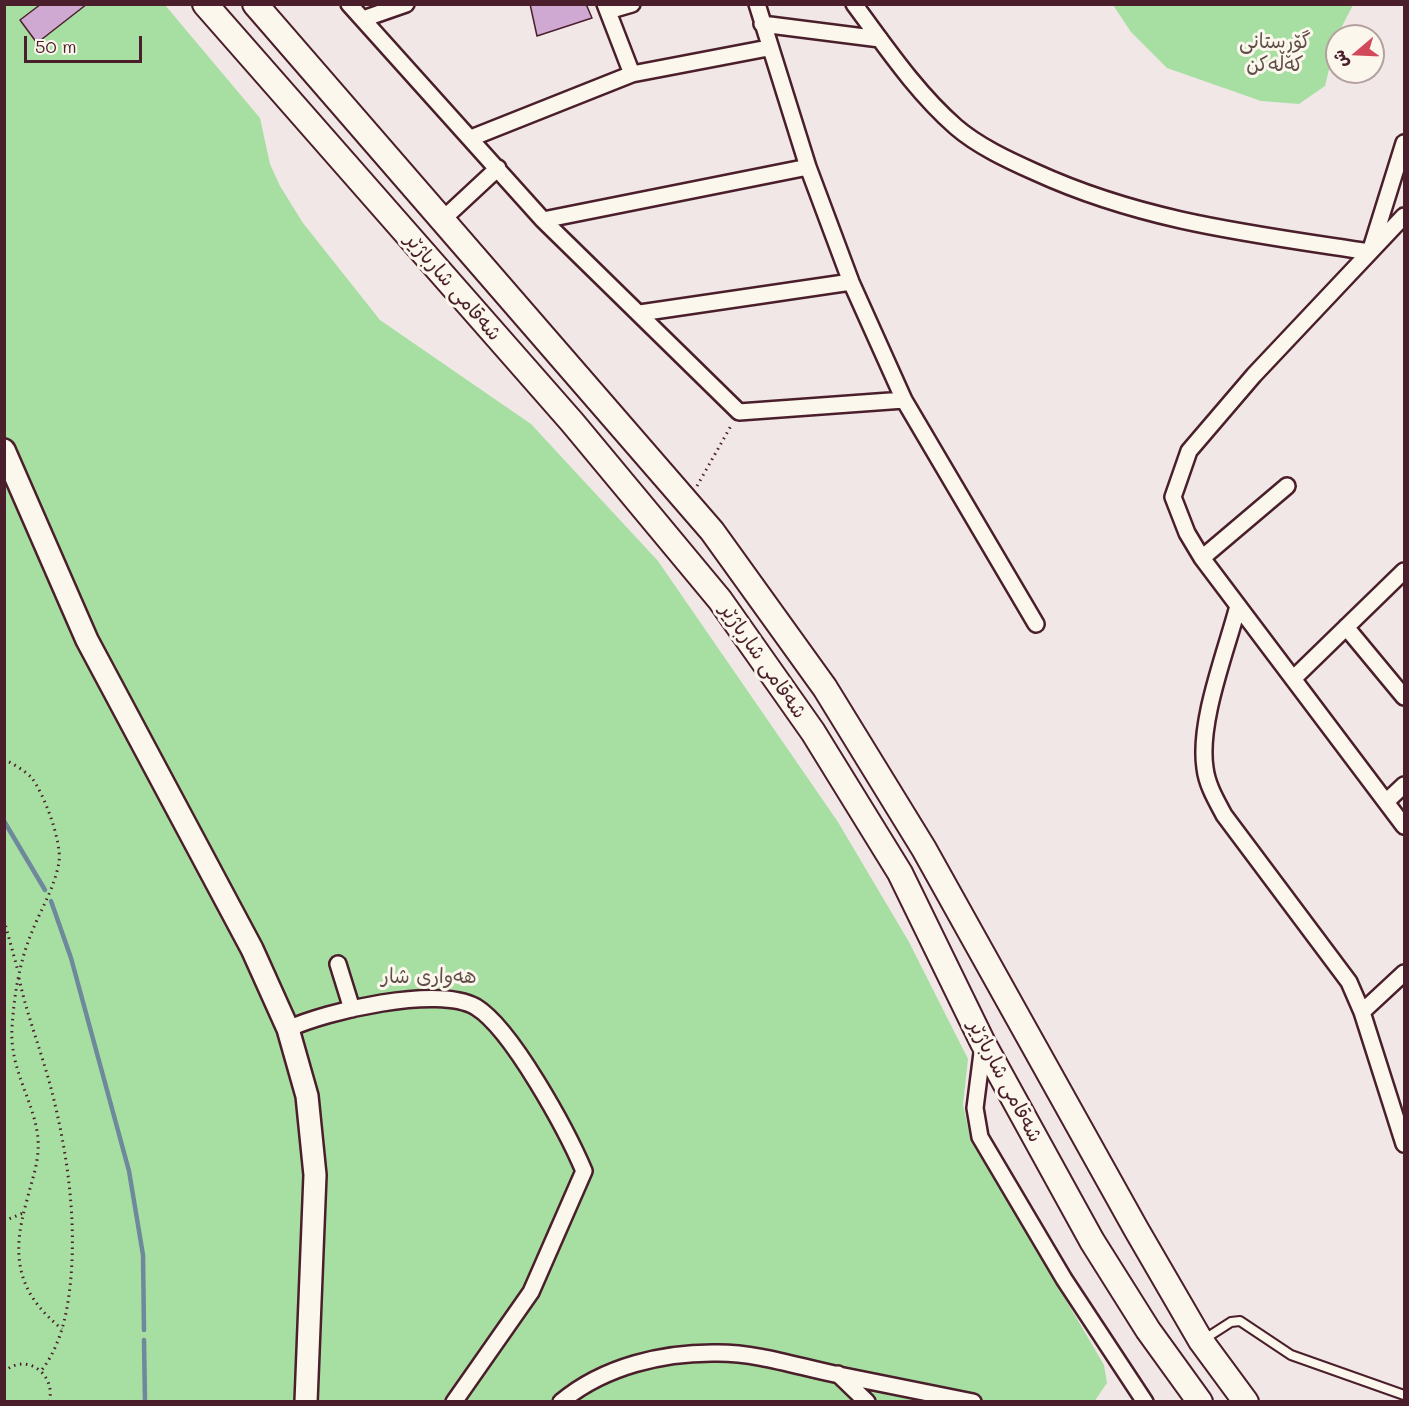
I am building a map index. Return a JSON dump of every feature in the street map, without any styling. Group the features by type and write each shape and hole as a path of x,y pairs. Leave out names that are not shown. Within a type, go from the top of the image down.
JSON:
{"main road":[{"name":"شەقامی شارباژێر","path":"205,4 572,423 720,600 829,757 900,873 983,1043 1107,1268 1148,1330 1200,1401"},
{"name":"شەقامی شارباژێر","path":"255,4 712,531 819,679 924,849 1136,1230 1201,1341 1246,1401"},
{"path":"829,757 856,739"}],"street":[{"path":"349,4 543,220 739,412 904,400"},
{"path":"363,19 406,4"},
{"path":"632,4 607,8 632,74"},
{"path":"757,4 768,48 808,167 851,282 904,400 1036,624"},
{"path":"854,4 906,73 958,129 985,146 1067,187 1168,219 1370,252"},
{"path":"762,24 880,39"},
{"path":"471,138 632,74 768,48"},
{"path":"1370,252 1404,143"},
{"path":"543,220 808,167"},
{"path":"441,221 498,168"},
{"path":"1404,216 1254,375 1189,452 1173,497 1187,533 1202,558 1295,677 1404,826"},
{"path":"640,314 851,282"},
{"path":"4,450 87,640 252,949 288,1029 308,1096 315,1175 306,1401"},
{"path":"1202,558 1287,486"},
{"path":"1295,677 1404,572"},
{"path":"1239,606 1206,722 1203,746 1205,770 1224,815 1349,982 1401,1115 1404,1144"},
{"path":"1346,627 1404,698"},
{"path":"1387,801 1404,785"},
{"path":"338,964 351,1009"},
{"path":"1362,1012 1404,973"},
{"path":"288,1029 309,1019 351,1009 434,999 475,1007 493,1023 537,1084 559,1119 584,1171 531,1293 454,1401"},
{"path":"983,1043 975,1108 980,1137 1064,1279 1145,1401"},
{"path":"561,1401 574,1390 612,1371 650,1360 687,1354 720,1353 758,1357 973,1401"},
{"path":"838,1374 867,1401"}],"lane":[{"path":"1201,1341 1231,1322 1240,1321 1291,1355 1404,1395"}],"path":[{"path":"687,503 739,412"},
{"path":"4,759 30,777 36,786 54,829 59,859 19,974 12,1028 13,1056 19,1080 32,1112 38,1149 23,1213 19,1255 22,1281 42,1312 62,1329"},
{"path":"4,920 30,1024 51,1090 70,1182 72,1266 62,1329 55,1351 41,1371"},
{"path":"4,1221 23,1213"},
{"path":"4,1372 17,1365 27,1364 41,1371 49,1380 49,1401"}],"green space":[{"name":"هەواری شار","path":"5,5 165,5 260,118 270,164 280,186 303,223 380,320 531,424 658,561 838,822 909,942 968,1059 963,1105 970,1136 1104,1365 1107,1383 1094,1402 5,1402"},
{"name":"گۆڕستانی کەڵەکن","path":"1113,5 1353,5 1343,24 1325,24 1325,86 1299,104 1261,101 1167,68 1131,32"}],"building":[{"path":"41,4 87,4 37,43 20,20"},
{"path":"530,4 586,4 592,18 537,36"}],"waterway":[{"path":"4,821 45,890"},
{"path":"51,901 71,958 129,1171 143,1255 144,1330"},
{"path":"144,1340 145,1402"}]}
